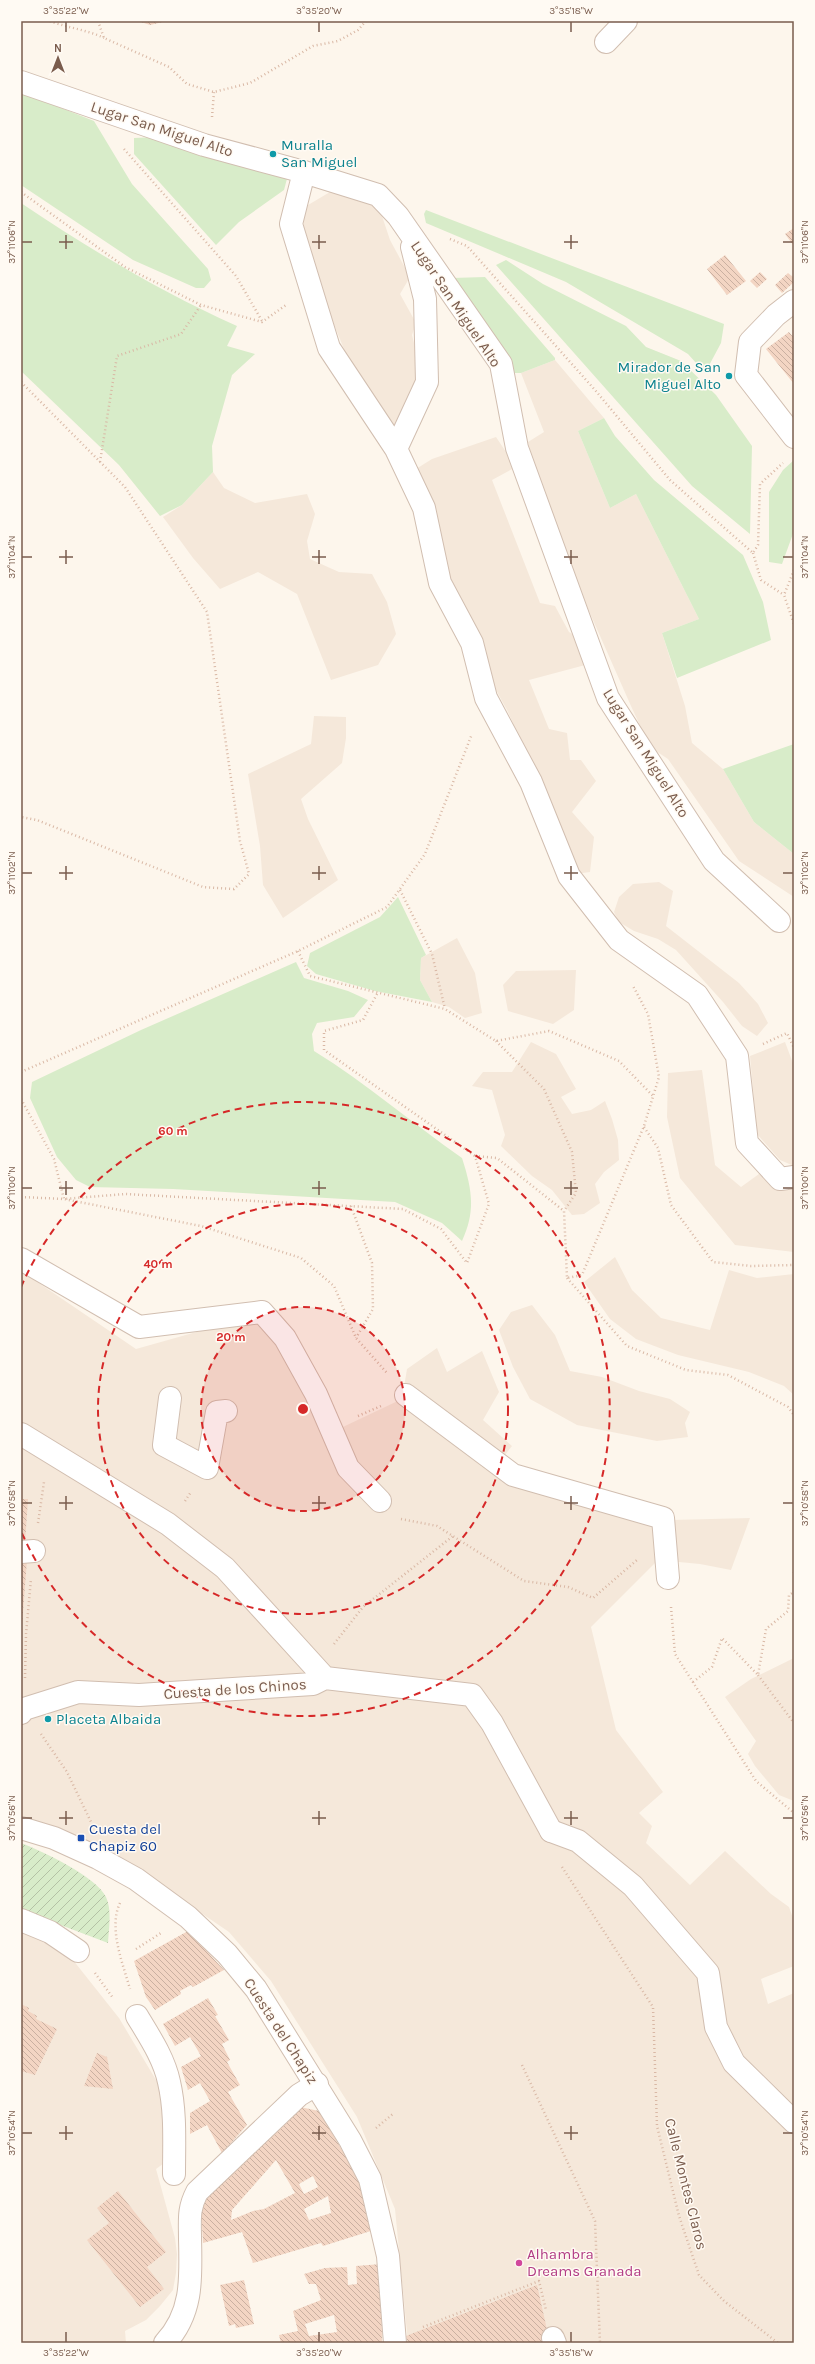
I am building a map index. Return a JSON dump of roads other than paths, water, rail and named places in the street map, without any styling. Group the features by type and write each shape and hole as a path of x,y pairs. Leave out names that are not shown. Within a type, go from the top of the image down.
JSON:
{"street":[{"path":"606,42 626,21"},
{"name":"Lugar San Miguel Alto","path":"21,82 204,144 304,172 378,195 398,216 409,234 501,364 517,448 608,698 714,861 779,921"},
{"path":"304,172 291,224 329,348 396,449 424,508 440,583 472,643 486,698 531,782 569,876 619,940 697,995 737,1056 747,1143 780,1179 794,1177"},
{"name":"Lugar San Miguel Alto","path":"396,449 428,382 425,299 409,234"},
{"path":"794,301 776,315 750,342 746,375 794,437"},
{"path":"21,1259 139,1327 262,1312 285,1338 332,1428 348,1468 380,1501"},
{"path":"406,1394 513,1474 663,1518 668,1578"},
{"path":"170,1398 164,1445 207,1468 217,1412 226,1411"},
{"path":"21,1434 168,1524 224,1568 320,1673"},
{"name":"Cuesta de los Chinos","path":"21,1713 24,1709 78,1692 154,1694 313,1684 320,1673 472,1695 492,1723 551,1831 578,1841 633,1886 708,1973 716,2027 734,2064 794,2122"},
{"name":"Cuesta del Chapiz","path":"21,1828 54,1838 98,1858 136,1878 188,1916 227,1954 256,1989 317,2084 350,2140 370,2179 388,2256 396,2343"},
{"path":"21,1920 50,1932 78,1951"},
{"path":"137,2016 154,2044 169,2080 174,2111 174,2174"},
{"path":"165,2343 175,2331 190,2297 190,2206 197,2192 300,2095 317,2084"}],"place":[{"name":"Muralla San Miguel","path":"273,154"},
{"name":"Mirador de San Miguel Alto","path":"729,376"},
{"name":"Placeta Albaida","path":"48,1719"},
{"name":"Cuesta del Chapiz 60","path":"81,1838"},
{"name":"Alhambra Dreams Granada","path":"519,2263"}]}
